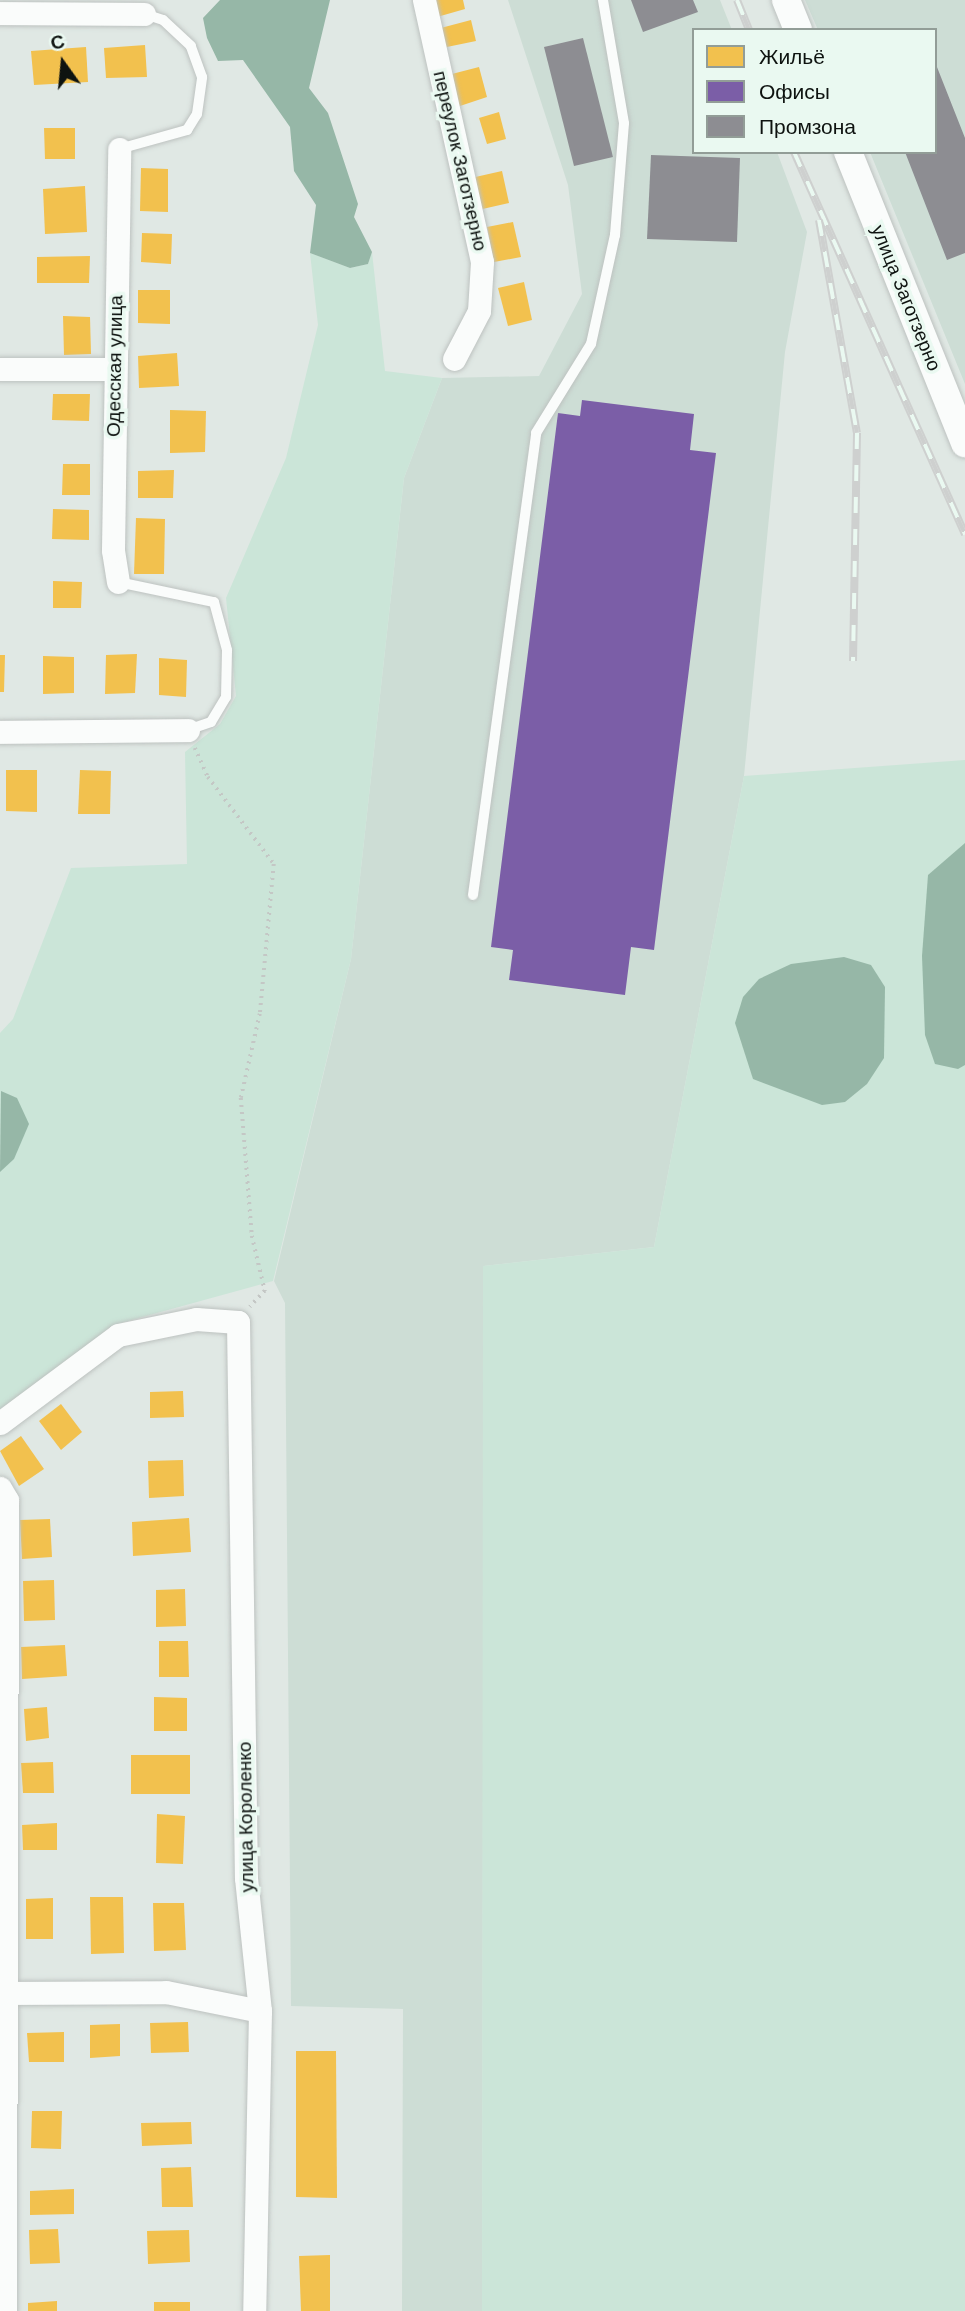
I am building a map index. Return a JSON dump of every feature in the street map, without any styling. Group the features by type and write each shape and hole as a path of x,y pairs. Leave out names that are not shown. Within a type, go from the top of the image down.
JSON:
{"street":[{"name":"переулок Заготзерно","path":"424,0 482,262 479,311 454,359"},
{"path":"786,0 797,28"},
{"path":"0,13 144,14"},
{"name":"Одесская улица","path":"118,582 114,369 119,149"},
{"name":"улица Заготзерно","path":"849,154 965,443"},
{"path":"0,369 114,369"},
{"path":"0,733 188,730"},
{"path":"0,1423 118,1335 196,1319 238,1322"},
{"name":"улица Короленко","path":"238,1322 246,1878 260,2011 254,2311"},
{"path":"0,1489 7,1500 1,1993 5,2311"},
{"path":"1,1993 166,1992 260,2011"}],"lane":[{"path":"473,895 536,433 590,344 615,235 624,123 603,0"},
{"path":"119,149 187,130 197,114 202,77 191,46 163,20 144,14"},
{"path":"118,582 214,602 227,650 226,697 211,722 188,730"}],"path":[{"path":"188,730 208,777 274,864 260,1014 241,1098 252,1236 265,1291 238,1322"}],"shaded area":[{"path":"220,0 330,0 309,88 328,113 358,204 354,217 372,252 368,264 350,268 310,253 316,205 294,171 290,127 243,60 218,61 207,38 203,18"},
{"path":"508,0 720,0 731,28 692,28 692,154 778,154 807,232 785,352 744,776 654,1247 484,1266 482,2311 402,2311 403,2009 291,2006 285,1303 274,1281 351,959 404,478 442,378 539,376 582,294 568,185"},
{"path":"805,0 965,0 965,384 871,154 937,154 937,28 817,28"},
{"path":"372,252 385,371 442,378 404,478 351,959 273,1281 117,1324 0,1410 0,1033 13,1019 71,868 187,864 185,752 220,724 236,696 226,598 286,458 318,325 310,253 350,268 368,264"},
{"path":"965,760 965,2311 482,2311 483,1266 654,1247 744,776"},
{"path":"965,843 965,1065 958,1069 935,1064 925,1035 922,956 928,875"},
{"path":"844,957 871,965 885,987 884,1058 867,1084 845,1102 822,1105 753,1079 735,1023 743,997 759,979 791,964"},
{"path":"1,1091 17,1098 29,1124 14,1159 0,1172"}],"building: Жильё":[{"path":"433,0 463,0 465,9 437,17"},
{"path":"471,20 476,41 442,48 437,29"},
{"path":"145,45 147,77 106,78 104,48"},
{"path":"86,47 88,82 34,85 31,51"},
{"path":"479,67 487,97 457,107 448,75"},
{"path":"499,112 506,139 487,144 479,118"},
{"path":"44,128 75,128 75,159 45,159"},
{"path":"141,168 168,169 168,212 140,211"},
{"path":"502,171 509,203 478,210 471,178"},
{"path":"85,186 87,232 45,234 43,189"},
{"path":"513,222 521,257 494,262 487,227"},
{"path":"142,233 172,234 171,264 141,262"},
{"path":"90,256 89,283 37,283 37,257"},
{"path":"524,282 532,320 508,326 498,288"},
{"path":"138,290 170,290 170,324 138,323"},
{"path":"63,316 90,317 91,354 64,355"},
{"path":"177,353 179,386 139,388 138,356"},
{"path":"53,394 90,394 89,421 52,420"},
{"path":"170,410 206,411 205,452 170,453"},
{"path":"63,464 90,464 90,495 62,495"},
{"path":"174,470 173,498 138,498 138,471"},
{"path":"53,509 89,510 89,540 52,539"},
{"path":"136,518 165,519 164,574 134,574"},
{"path":"53,581 82,582 81,608 53,608"},
{"path":"137,654 135,693 105,694 106,655"},
{"path":"0,655 5,655 4,692 0,692"},
{"path":"43,656 74,657 74,693 43,694"},
{"path":"159,658 187,660 186,697 159,695"},
{"path":"6,770 37,770 37,812 6,811"},
{"path":"80,770 111,771 110,814 78,814"},
{"path":"183,1391 184,1417 150,1418 150,1392"},
{"path":"61,1404 82,1432 61,1450 39,1421"},
{"path":"21,1436 44,1469 19,1486 0,1451"},
{"path":"183,1460 184,1496 149,1498 148,1461"},
{"path":"189,1518 191,1552 133,1556 132,1522"},
{"path":"50,1519 52,1557 22,1559 20,1520"},
{"path":"54,1580 55,1620 24,1621 23,1581"},
{"path":"185,1589 186,1626 156,1627 156,1590"},
{"path":"159,1641 188,1641 189,1677 159,1677"},
{"path":"65,1645 67,1676 22,1679 21,1647"},
{"path":"154,1697 187,1698 187,1731 154,1731"},
{"path":"47,1707 49,1738 26,1741 24,1709"},
{"path":"131,1755 190,1755 190,1794 131,1794"},
{"path":"53,1762 54,1793 23,1793 21,1763"},
{"path":"157,1814 185,1816 183,1864 156,1863"},
{"path":"57,1823 57,1850 23,1850 22,1825"},
{"path":"90,1897 123,1897 124,1953 91,1954"},
{"path":"53,1898 53,1939 26,1939 26,1899"},
{"path":"153,1903 184,1903 186,1950 154,1951"},
{"path":"188,2022 189,2052 151,2053 150,2023"},
{"path":"120,2024 120,2056 90,2058 90,2025"},
{"path":"64,2032 64,2062 29,2062 27,2033"},
{"path":"296,2051 336,2051 337,2198 296,2197"},
{"path":"32,2111 62,2111 61,2149 31,2148"},
{"path":"191,2122 192,2144 142,2146 141,2123"},
{"path":"191,2167 193,2207 162,2207 161,2168"},
{"path":"74,2189 74,2214 30,2215 30,2191"},
{"path":"58,2229 60,2263 30,2264 29,2230"},
{"path":"189,2230 190,2262 148,2264 147,2231"},
{"path":"330,2255 330,2311 301,2311 299,2256"},
{"path":"57,2301 57,2311 28,2311 28,2303"},
{"path":"154,2302 190,2302 190,2311 154,2311"}],"building: Офисы":[{"path":"582,400 694,414 690,450 716,453 654,950 631,947 625,995 509,980 513,950 491,947 558,413 580,416"}],"building: Промзона":[{"path":"631,0 693,0 698,12 643,32"},
{"path":"583,38 613,157 574,166 544,47"},
{"path":"937,67 965,138 965,253 947,260 906,154 937,154"},
{"path":"651,155 740,158 737,242 647,239"}],"railway":[{"path":"737,0 748,28"},
{"path":"795,154 965,534"},
{"path":"819,220 857,433 853,661"}]}
